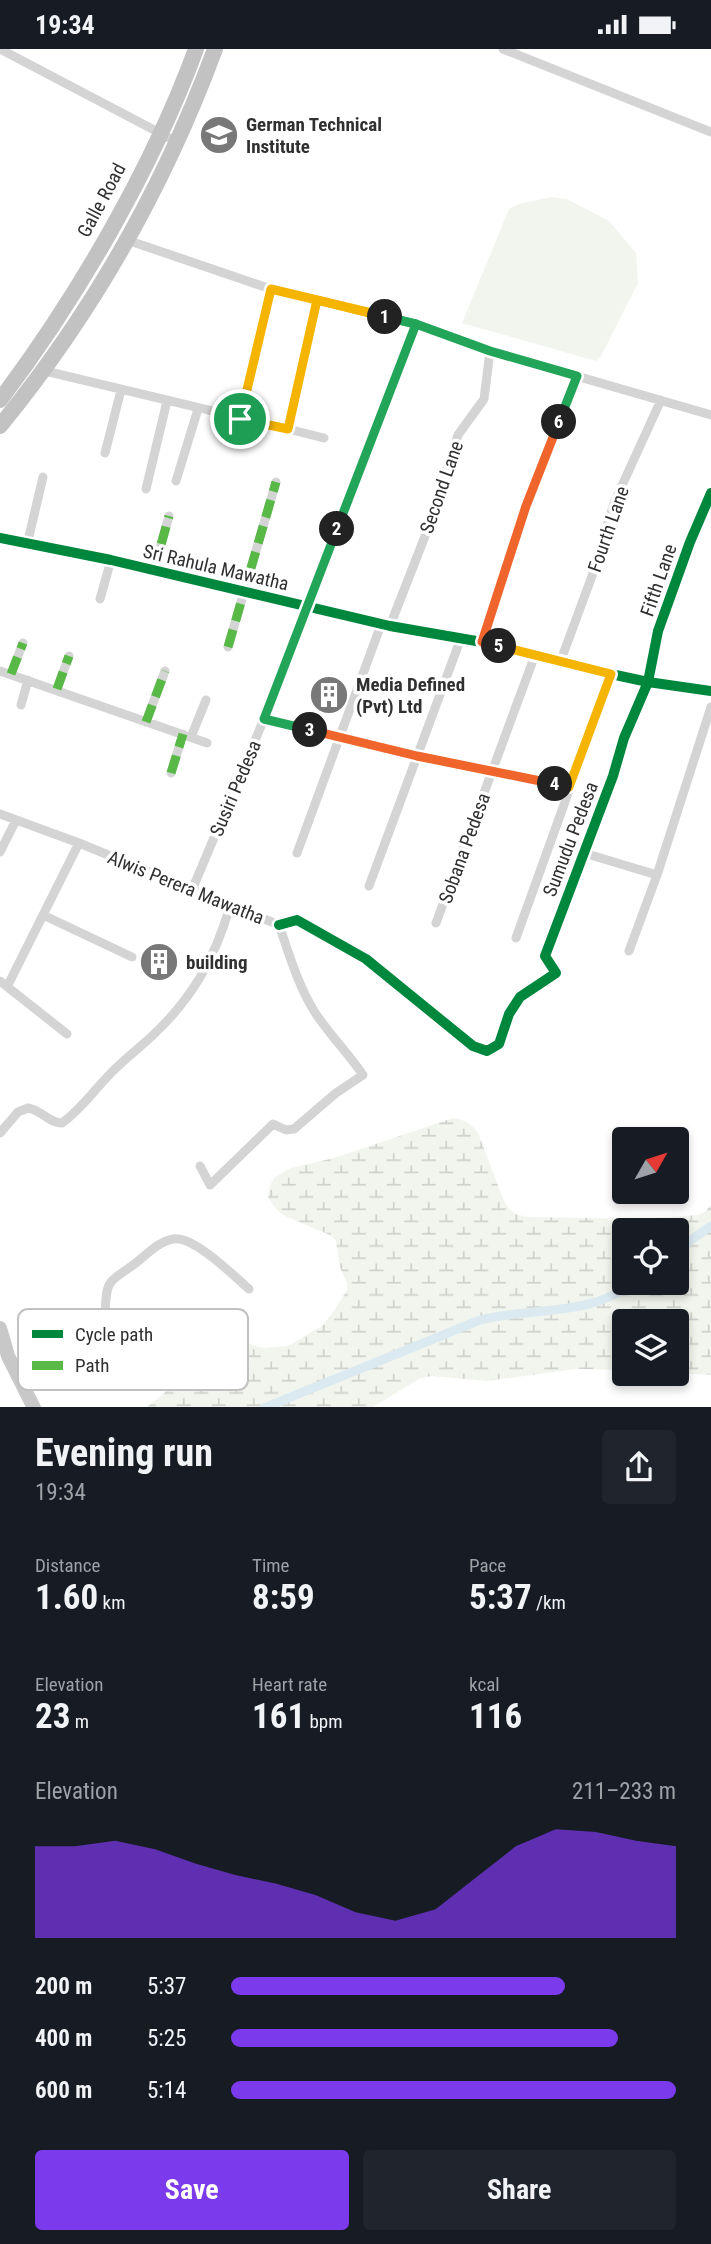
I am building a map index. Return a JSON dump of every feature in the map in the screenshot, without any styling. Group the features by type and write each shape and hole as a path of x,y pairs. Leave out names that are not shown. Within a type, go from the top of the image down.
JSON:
{"highway":[{"name":"Galle Road","path":"35,367 161,133 196,49"},
{"path":"0,400 72,332 99,288 150,202 215,49"},
{"path":"0,426 35,367"}],"main road":[{"path":"0,1328 2,1346 18,1377"},
{"path":"25,1390 33,1407"}],"street":[{"path":"0,49 177,142"},
{"path":"20,60 26,49"},
{"path":"503,49 711,132"},
{"path":"127,240 271,289 416,324 490,351 711,415"},
{"path":"240,419 271,289"},
{"path":"288,429 317,300"},
{"name":"Susiri Pedesa","path":"192,890 264,719 416,324"},
{"name":"Second Lane","path":"296,853 339,736 427,531 458,435 484,399 490,351"},
{"path":"35,367 324,438"},
{"path":"482,642 526,506 577,376"},
{"path":"105,453 121,390"},
{"name":"Fourth Lane","path":"561,660 592,576 614,503 661,400"},
{"path":"146,489 167,401"},
{"path":"177,481 198,409"},
{"path":"27,545 43,477"},
{"path":"228,647 276,482"},
{"name":"Fifth Lane","path":"648,682 658,631 711,493"},
{"path":"154,570 169,516"},
{"name":"Sri Rahula Mawatha","path":"0,538 111,560 307,607 482,642 648,682 711,691"},
{"path":"100,599 111,560"},
{"path":"369,886 461,638"},
{"path":"11,674 23,643"},
{"name":"Sobana Pedesa","path":"436,923 536,655"},
{"path":"57,689 69,656"},
{"path":"0,670 207,743"},
{"path":"146,722 165,671"},
{"path":"516,938 611,674"},
{"path":"21,705 28,680"},
{"name":"Sumudu Pedesa","path":"279,925 297,921 366,959 473,1046 487,1051 499,1044 509,1014 520,997 556,973 545,956 624,738 648,682"},
{"path":"171,773 206,700"},
{"path":"629,951 657,875 711,707"},
{"path":"264,719 417,756 569,787"},
{"name":"Alwis Perera Mawatha","path":"0,814 79,843 279,925 303,990 315,1012 349,1053 363,1075 294,1129 286,1130 273,1125 210,1185 200,1166"},
{"path":"0,852 16,820"},
{"path":"67,1034 4,983 43,915 79,843"},
{"path":"584,853 657,875"},
{"path":"0,1133 18,1112 28,1108 41,1112 57,1123 66,1120 116,1068 152,1037 177,1011 199,981 214,955 230,907"},
{"path":"43,915 132,957"},
{"path":"106,1309 109,1284 153,1249 176,1238 192,1244 249,1289"},
{"path":"13,1367 18,1364"}],"green space":[{"path":"551,197 567,199 609,221 636,253 638,283 596,361 462,323 509,209"},
{"path":"453,1118 461,1120 478,1133 504,1201 511,1210 529,1217 612,1218 612,1295 689,1295 689,1218 654,1218 698,1215 711,1205 711,1375 689,1374 689,1309 612,1309 612,1370 575,1369 487,1381 431,1376 419,1379 373,1407 147,1407 168,1390 248,1390 248,1342 263,1348 288,1346 322,1326 347,1290 336,1241 330,1235 277,1210 268,1197 275,1177 291,1168 334,1158"}],"waterway":[{"path":"689,1242 711,1226"},
{"path":"266,1407 480,1320 579,1306 613,1295"}],"marked path":[{"path":"228,647 276,482"},
{"path":"154,570 169,516"},
{"path":"11,674 23,643"},
{"path":"57,689 69,656"},
{"path":"146,722 165,671"},
{"path":"171,773 183,734"}],"cycle path":[{"path":"279,925 297,920 366,959 473,1046 487,1051 499,1044 509,1014 520,997 556,973 545,956 613,776 624,738 648,682 658,631 711,493"},
{"path":"0,538 111,560 390,626 482,642 648,682 711,691"}],"place":[{"name":"German Technical Institute","path":"219,135"},
{"name":"Media Defined (Pvt) Ltd","path":"329,695"},
{"name":"building","path":"159,962"}],"route":[{"path":"240,419 271,289 317,300 416,324 490,351 577,376 526,506 482,642 611,674 569,787 417,756 264,719 416,324 317,300 288,429 240,419"}]}
